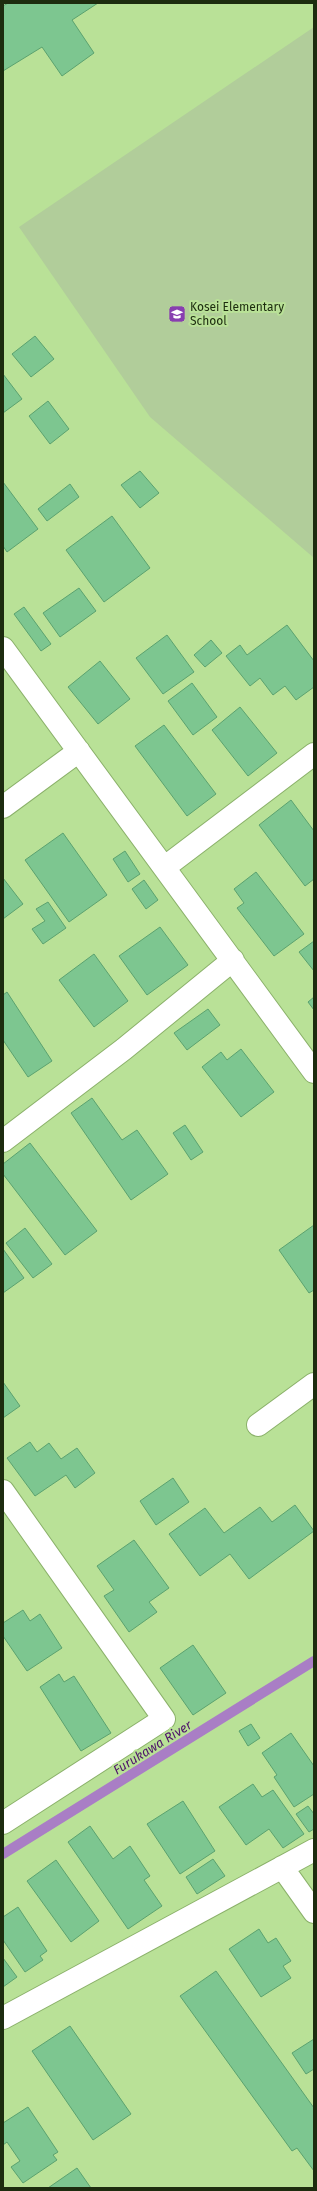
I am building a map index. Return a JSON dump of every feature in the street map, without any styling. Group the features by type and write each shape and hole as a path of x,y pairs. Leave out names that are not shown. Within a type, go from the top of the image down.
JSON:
{"street":[{"path":"3,648 314,1072"},
{"path":"3,807 79,751"},
{"path":"165,867 314,754"},
{"path":"3,1141 124,1049 233,960"},
{"path":"258,1425 314,1384"},
{"path":"3,1491 164,1719 3,1823"},
{"path":"3,2018 314,1850"},
{"path":"282,1867 314,1912"}],"green space":[{"name":"Kosei Elementary School","path":"314,27 314,558 150,417 19,227"}],"building":[{"path":"8,3 98,3 72,20 94,53 62,76 42,47 3,71 3,6"},
{"path":"35,336 54,359 31,377 12,354"},
{"path":"3,374 22,399 3,413"},
{"path":"48,401 69,429 50,444 29,416"},
{"path":"140,471 159,493 140,508 121,485"},
{"path":"3,482 38,529 7,552 3,546"},
{"path":"70,484 79,497 47,521 38,509"},
{"path":"112,516 150,568 104,602 66,550"},
{"path":"79,588 96,611 60,637 43,613"},
{"path":"24,607 51,644 41,651 14,614"},
{"path":"287,625 314,661 314,687 296,700 285,686 273,695 260,678 250,686 226,656 240,645 247,655"},
{"path":"167,635 194,672 163,694 136,658"},
{"path":"211,640 222,653 205,667 194,655"},
{"path":"100,661 130,699 98,724 68,687"},
{"path":"192,683 217,717 193,735 168,701"},
{"path":"240,707 277,753 248,776 212,730"},
{"path":"164,725 216,794 187,816 135,746"},
{"path":"291,800 314,831 314,879 305,886 259,825"},
{"path":"63,833 107,895 69,922 25,860"},
{"path":"125,851 140,874 128,882 113,859"},
{"path":"256,872 304,934 274,956 237,908 244,903 234,889"},
{"path":"3,878 23,904 3,919"},
{"path":"144,880 158,900 146,909 132,889"},
{"path":"48,902 66,928 43,944 32,929 45,921 36,909"},
{"path":"160,927 188,965 147,995 119,956"},
{"path":"314,941 314,971 299,952"},
{"path":"94,954 128,1001 94,1027 59,980"},
{"path":"7,992 52,1061 28,1077 3,1040 3,995"},
{"path":"314,997 314,1010 308,1002"},
{"path":"208,1009 220,1025 187,1050 174,1033"},
{"path":"241,1049 274,1092 241,1117 202,1067 221,1052 227,1060"},
{"path":"92,1098 122,1140 137,1130 168,1174 131,1200 71,1113"},
{"path":"185,1125 203,1152 191,1160 173,1133"},
{"path":"30,1143 97,1231 65,1255 3,1174 3,1164"},
{"path":"314,1225 314,1290 309,1293 279,1250"},
{"path":"25,1228 52,1264 33,1278 6,1243"},
{"path":"3,1249 24,1278 3,1293"},
{"path":"3,1382 20,1406 3,1418"},
{"path":"30,1442 37,1452 49,1443 61,1459 77,1448 95,1473 75,1488 66,1475 35,1496 7,1458"},
{"path":"173,1478 189,1502 156,1525 140,1501"},
{"path":"295,1505 314,1531 249,1579 230,1554 200,1576 169,1534 205,1508 224,1533 260,1507 272,1522"},
{"path":"134,1540 169,1588 149,1602 157,1612 129,1632 104,1596 114,1590 97,1566"},
{"path":"23,1610 30,1621 40,1614 62,1648 27,1671 3,1636 3,1623"},
{"path":"193,1645 226,1693 193,1715 160,1668"},
{"path":"59,1674 64,1682 74,1676 111,1733 81,1751 40,1687"},
{"path":"251,1724 260,1738 248,1746 239,1731"},
{"path":"291,1733 314,1766 314,1794 294,1807 274,1777 277,1775 262,1753"},
{"path":"253,1784 262,1797 273,1790 304,1834 283,1848 269,1829 246,1845 219,1807"},
{"path":"183,1801 215,1851 180,1874 147,1824"},
{"path":"308,1806 314,1814 314,1829 309,1832 296,1814"},
{"path":"90,1826 113,1859 130,1846 150,1876 144,1880 162,1906 128,1929 68,1842"},
{"path":"213,1859 225,1876 197,1894 186,1877"},
{"path":"56,1860 99,1921 71,1942 27,1881"},
{"path":"18,1907 47,1951 40,1956 43,1960 25,1972 3,1940 3,1917"},
{"path":"259,1929 268,1943 276,1938 291,1961 283,1966 291,1978 261,1997 229,1949"},
{"path":"3,1958 17,1977 3,1987"},
{"path":"216,1971 314,2108 314,2171 297,2148 292,2151 180,1996"},
{"path":"70,2026 131,2114 93,2140 32,2051"},
{"path":"314,2039 314,2069 306,2074 292,2053"},
{"path":"28,2107 58,2152 53,2155 57,2160 23,2183 11,2167 20,2161 7,2142 3,2145 3,2123"},
{"path":"77,2168 91,2188 48,2188"}],"waterway":[{"name":"Furukawa River","path":"3,1854 314,1661"}],"place":[{"name":"Kosei Elementary School","path":"177,314"}]}
